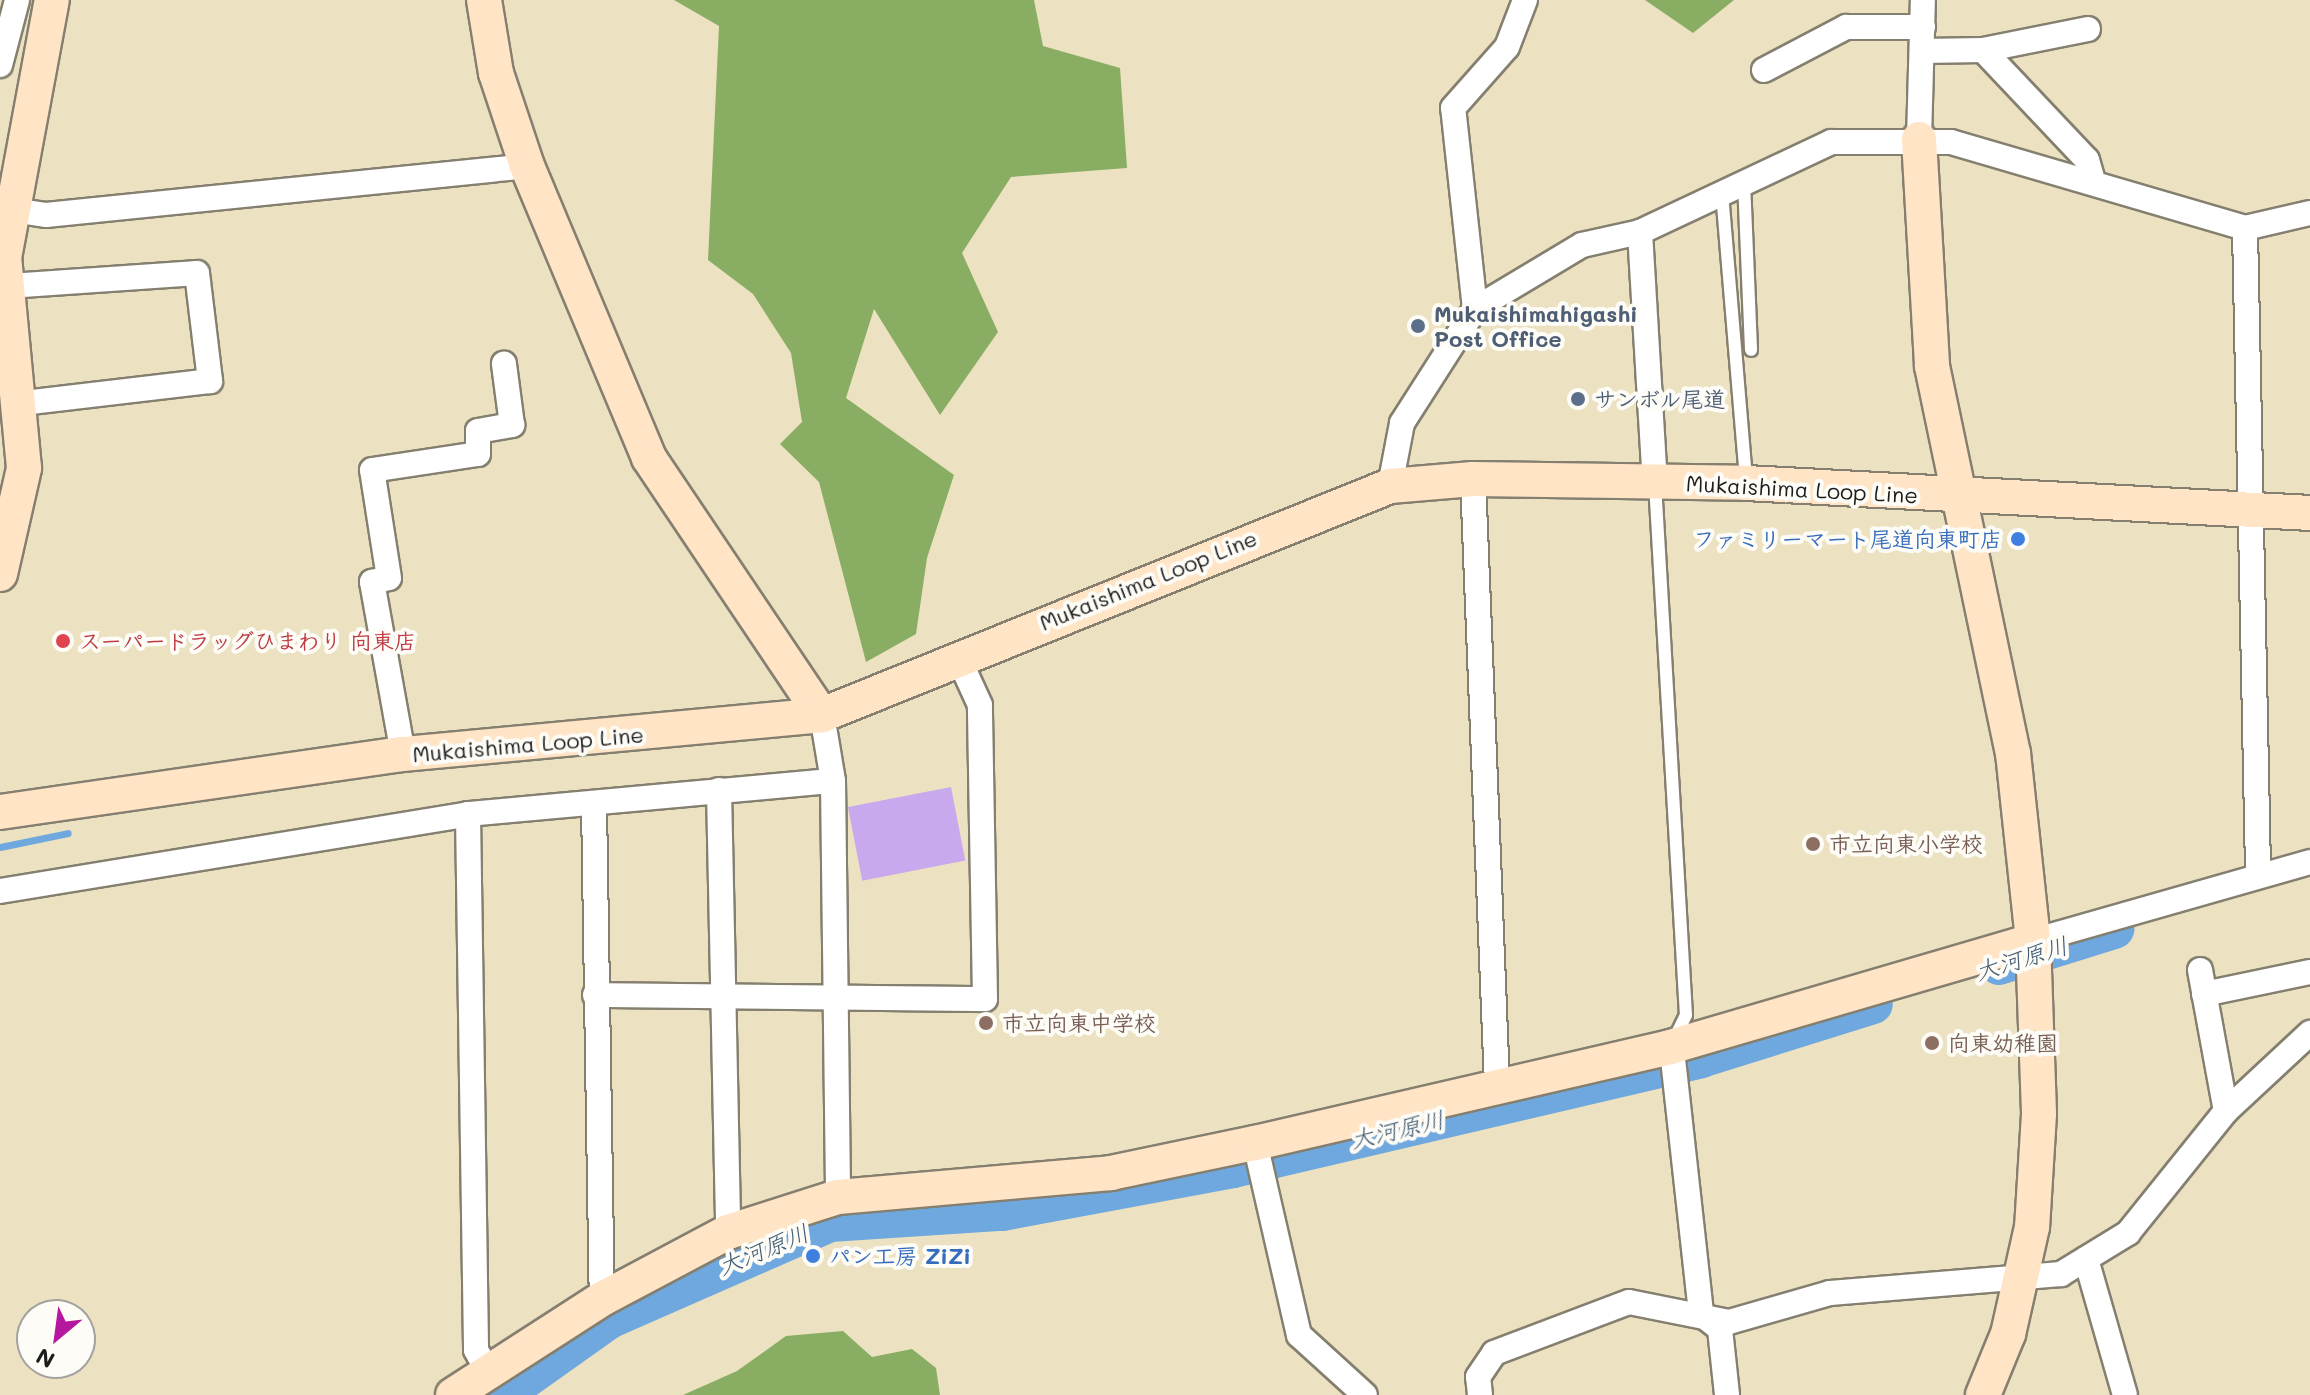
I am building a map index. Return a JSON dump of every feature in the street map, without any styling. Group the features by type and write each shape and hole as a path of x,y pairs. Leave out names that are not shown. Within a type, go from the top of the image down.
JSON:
{"street":[{"path":"0,65 17,0"},
{"path":"0,574 24,468 23,403 8,286 6,209 52,0"},
{"path":"484,0 496,73 527,166 649,458 822,715 833,781 838,1197"},
{"path":"1475,309 1453,108 1507,47 1525,0"},
{"path":"1923,0 1919,139 1923,293 1958,498 2013,753 2033,941 2039,1114 2032,1227 2020,1282 1983,1395"},
{"path":"1764,70 1846,27 1983,50 2088,29"},
{"path":"1983,50 2087,160 2093,181"},
{"path":"1390,486 1402,423 1475,309 1582,245 1640,232 1831,142 1919,139 2093,181 2245,228 2310,213"},
{"path":"6,209 46,215 527,166"},
{"path":"2245,228 2258,871"},
{"path":"1640,232 1655,483"},
{"path":"8,286 197,273 210,381 23,403"},
{"path":"403,754 372,582 389,578 372,470 478,454 478,431 512,425 504,364"},
{"path":"1473,479 1497,1084"},
{"name":"Mukaishima Loop Line","path":"0,812 403,754 822,715 958,657 1390,486 1473,479 1746,483 1958,498 2310,513"},
{"path":"595,995 834,995 985,999 980,705 958,657"},
{"path":"0,891 468,814 833,781"},
{"path":"719,790 728,1232"},
{"path":"594,803 602,1299"},
{"path":"468,814 476,1350 487,1370"},
{"path":"453,1395 487,1370 602,1299 728,1232 838,1197 1111,1173 1255,1143 1497,1084 1673,1060 2033,941 2258,871 2310,862"},
{"path":"2226,1111 2202,982 2310,972"},
{"path":"1480,1395 1478,1377 1494,1353 1629,1302 1729,1322 1830,1293 2020,1282 2061,1274 2128,1233 2226,1111 2310,1033"},
{"path":"1673,1060 1701,1314 1720,1329 1727,1395"},
{"path":"1255,1143 1299,1335 1365,1395"},
{"path":"2086,1259 2125,1395"}],"lane":[{"path":"1744,182 1751,350"},
{"path":"1722,193 1746,483"},
{"path":"1655,483 1686,1015 1673,1060"}],"green space":[{"path":"674,0 1034,0 1043,46 1120,68 1127,168 1011,177 962,253 998,332 940,415 874,309 846,398 954,475 927,558 916,634 866,662 819,482 780,444 802,422 791,353 753,294 708,260 719,26"},
{"path":"1645,0 1734,0 1693,33"},
{"path":"843,1331 872,1357 912,1349 936,1368 940,1395 683,1395 737,1371 786,1336"}],"building":[{"path":"951,787 965,861 862,881 848,807"}],"waterway":[{"path":"0,847 68,833"},
{"name":"大河原川","path":"1999,965 2114,929"},
{"name":"大河原川","path":"502,1395 609,1319 830,1222 1002,1211 1233,1168 1701,1058 1873,1004"}],"place":[{"name":"Mukaishimahigashi Post Office","path":"1418,326"},
{"name":"サンボル尾道","path":"1578,399"},
{"name":"ファミリーマート尾道向東町店","path":"2018,539"},
{"name":"スーパードラッグひまわり 向東店","path":"63,641"},
{"name":"市立向東小学校","path":"1813,844"},
{"name":"市立向東中学校","path":"986,1023"},
{"name":"向東幼稚園","path":"1932,1043"},
{"name":"パン工房 ZiZi","path":"813,1256"}]}
